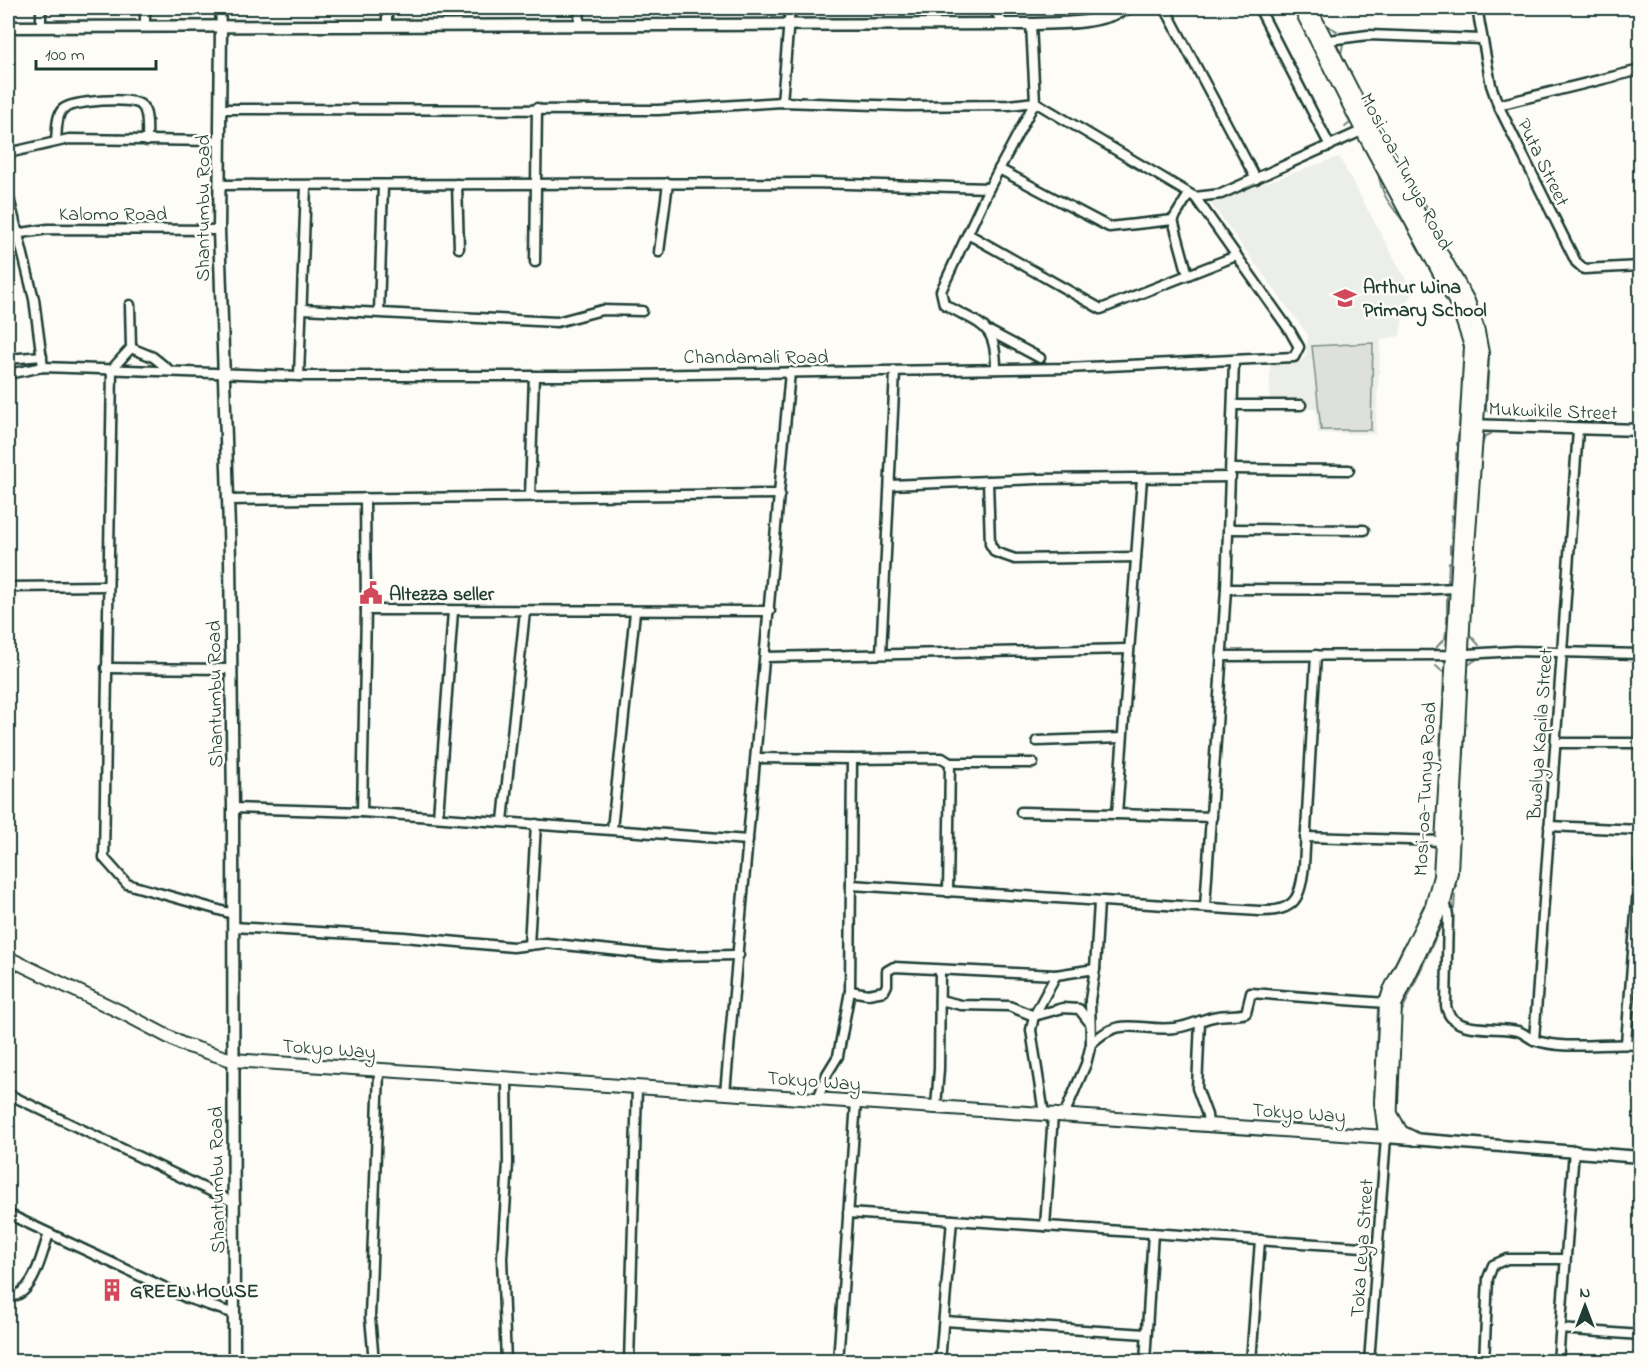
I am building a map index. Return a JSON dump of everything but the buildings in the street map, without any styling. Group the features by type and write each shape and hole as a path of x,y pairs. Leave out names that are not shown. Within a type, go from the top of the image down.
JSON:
{"main road":[{"name":"Mosi-oa-Tunya Road","path":"1300,8 1322,41 1367,129 1473,314 1480,340 1482,367 1471,425 1455,588 1453,842 1441,896 1395,1005 1391,1113 1386,1137"},
{"name":"Mosi-oa-Tunya Road","path":"1310,8 1322,41"},
{"name":"Mosi-oa-Tunya Road","path":"1386,1137 1382,1126 1381,1103 1386,1003 1390,990 1441,896 1471,425"},
{"name":"Tokyo Way","path":"8,958 182,1044 232,1060 1386,1137"},
{"path":"1359,1136 1376,1124 1381,1103"},
{"path":"1391,1113 1401,1132 1415,1139"}],"street":[{"path":"41,8 41,27"},
{"path":"145,8 145,26"},
{"path":"220,8 221,27"},
{"path":"387,8 387,26"},
{"path":"579,24 580,8"},
{"path":"782,102 790,8"},
{"path":"993,8 1004,24"},
{"path":"8,27 1031,24 1091,22 1111,17 1128,8"},
{"path":"1166,8 1256,179"},
{"path":"1259,8 1330,146"},
{"name":"Puta Street","path":"1477,8 1498,105 1576,262 1584,269 1641,266"},
{"path":"1031,24 1035,102 989,188 941,291 941,299 944,304 990,332 1040,358"},
{"name":"Shantumbu Road","path":"221,27 219,230 232,669 234,1362"},
{"path":"1322,41 1368,35 1482,39"},
{"path":"1498,105 1641,70"},
{"path":"56,141 59,113 62,109 81,102 128,100 140,103 144,108 147,141"},
{"path":"220,109 658,110 782,102 906,106 1010,105 1035,102 1192,196 1236,256 1101,309 968,234"},
{"path":"534,262 537,108"},
{"path":"999,169 1109,227 1173,220 1192,196 1221,194 1367,129"},
{"path":"8,153 56,141 84,138 219,141"},
{"path":"659,252 668,183"},
{"path":"219,185 812,183 989,188"},
{"path":"457,184 459,248"},
{"path":"299,376 306,186"},
{"path":"379,312 383,186"},
{"path":"8,194 34,299 43,367"},
{"path":"1173,220 1188,275"},
{"name":"Kalomo Road","path":"8,235 18,232 99,229 219,230"},
{"name":"Chandamali Road","path":"8,374 43,367 168,369 223,374 299,376 895,372 1289,359 1298,354 1299,347 1236,256"},
{"path":"130,305 131,348 112,369 104,858 127,884 233,914"},
{"path":"303,309 557,322 602,310 642,311"},
{"path":"990,332 995,345 996,369"},
{"path":"131,348 153,357 168,369"},
{"path":"8,359 42,356"},
{"path":"1205,907 1226,589 1232,473 1234,361"},
{"path":"725,1093 790,372"},
{"path":"881,654 895,372"},
{"path":"530,496 534,376"},
{"path":"1233,405 1301,405"},
{"name":"Mukwikile Street","path":"1471,425 1578,430 1641,430"},
{"name":"Bwalya Kapila Street","path":"1534,1040 1578,430"},
{"path":"890,484 1349,471"},
{"path":"1117,814 1142,478"},
{"path":"988,481 990,544 999,555 1015,559 1136,557"},
{"path":"228,500 780,494"},
{"path":"362,812 366,610 365,498"},
{"path":"1229,529 1364,530"},
{"path":"8,587 107,586"},
{"path":"1226,589 1417,590 1455,588"},
{"path":"366,610 770,611"},
{"path":"438,817 453,611"},
{"path":"503,821 525,611"},
{"path":"612,829 635,612"},
{"path":"766,657 1128,649"},
{"path":"1221,656 1561,652 1641,654"},
{"path":"850,885 1273,911 1293,903 1299,895 1302,884 1316,655"},
{"path":"106,668 232,669"},
{"path":"1037,741 1122,738"},
{"path":"1556,743 1641,743"},
{"path":"757,758 942,758 950,763 1033,763"},
{"path":"818,1100 827,1074 838,1056 850,991 852,759"},
{"path":"948,892 950,763"},
{"path":"233,808 362,812 748,840"},
{"path":"1021,812 1212,817"},
{"path":"529,945 536,824"},
{"path":"1549,826 1641,830"},
{"path":"1305,837 1443,841"},
{"path":"1626,1043 1641,862"},
{"path":"1441,896 1448,915 1448,1014 1460,1024 1520,1031 1534,1040 1590,1045 1626,1043 1641,1045"},
{"path":"1054,1115 1086,1064 1091,1044 1090,1000 1095,969 1099,902"},
{"path":"233,927 404,937 513,947 546,943 666,956 738,955"},
{"path":"850,991 868,994 884,991 889,968 1056,975 1095,969"},
{"path":"936,1107 940,970"},
{"path":"1045,1226 1054,1115 1034,1057 1031,1030 1034,1016 1056,975"},
{"path":"1091,1044 1100,1035 1122,1025 1174,1028 1246,1013 1251,993 1386,1003"},
{"path":"940,1000 961,1005 1009,1006 1034,1016 1063,1008 1079,1009 1091,1025"},
{"path":"1200,1021 1197,1088 1207,1115 1208,1125"},
{"path":"374,1362 370,1317 379,1071"},
{"path":"506,1362 502,1258 508,1163 507,1079"},
{"path":"628,1362 637,1088"},
{"path":"8,1094 235,1203"},
{"path":"838,1362 855,1102"},
{"name":"Tokyo Way","path":"1386,1137 1641,1157"},
{"name":"Toka Leya Street","path":"1369,1362 1386,1137"},
{"path":"1558,1362 1574,1150"},
{"path":"848,1213 1378,1248"},
{"path":"8,1214 187,1298 235,1314"},
{"path":"940,1362 952,1220"},
{"path":"1145,1362 1153,1233"},
{"path":"8,1297 19,1294 28,1287 49,1234"},
{"path":"1251,1362 1260,1240"},
{"path":"1484,1362 1488,1278 1492,1265 1507,1259 1564,1259"},
{"path":"944,1321 1146,1334"},
{"path":"1560,1329 1641,1335"}],"shaded area":[{"name":"Arthur Wina Primary School","path":"1339,157 1413,293 1405,304 1400,336 1381,339 1375,434 1318,433 1316,409 1305,409 1304,402 1270,402 1270,364 1301,361 1306,356 1308,335 1210,202"},
{"path":"1373,343 1371,430 1321,430 1312,346"}],"waterway":[{"path":"1293,8 1348,116 1350,123 1345,127"},
{"path":"1317,8 1326,25 1337,31"},
{"path":"1343,44 1341,54 1351,74"},
{"path":"1354,81 1387,143"},
{"path":"1391,150 1398,163"},
{"path":"1401,169 1407,180"},
{"path":"1378,172 1386,198 1409,230"},
{"path":"1416,195 1429,210 1434,229"},
{"path":"1413,238 1434,275"},
{"path":"1444,294 1455,316"},
{"path":"1476,305 1489,357 1486,409 1492,415"},
{"path":"1459,428 1461,402"},
{"path":"1481,448 1485,436 1491,434"},
{"path":"1457,445 1458,436"},
{"path":"1456,453 1456,466"},
{"path":"1455,472 1455,483"},
{"path":"1453,508 1454,492"},
{"path":"1451,537 1452,515"},
{"path":"1450,545 1450,553"},
{"path":"1448,583 1449,562"},
{"path":"1447,594 1447,623"},
{"path":"1435,649 1445,638 1446,632"},
{"path":"1468,633 1479,645"},
{"path":"1468,665 1477,659"},
{"path":"1436,666 1444,673 1443,696"},
{"path":"1466,687 1467,672"},
{"path":"1442,718 1443,706"},
{"path":"1464,755 1465,721"},
{"path":"1440,756 1441,726"},
{"path":"1462,770 1462,803"},
{"path":"1440,775 1440,785"},
{"path":"1460,828 1461,810"},
{"path":"1458,849 1460,835"},
{"path":"1434,872 1435,862"},
{"path":"1457,868 1457,878"},
{"path":"1454,909 1455,895"},
{"path":"1411,933 1424,905"},
{"path":"1397,1100 1401,1013 1444,919"},
{"path":"1391,972 1405,943"},
{"path":"1381,995 1387,981"},
{"path":"1374,1104 1378,1007"}],"place":[{"name":"Arthur Wina Primary School","path":"1345,298"},
{"name":"Altezza seller","path":"371,593"},
{"name":"GREEN HOUSE","path":"112,1290"}]}
